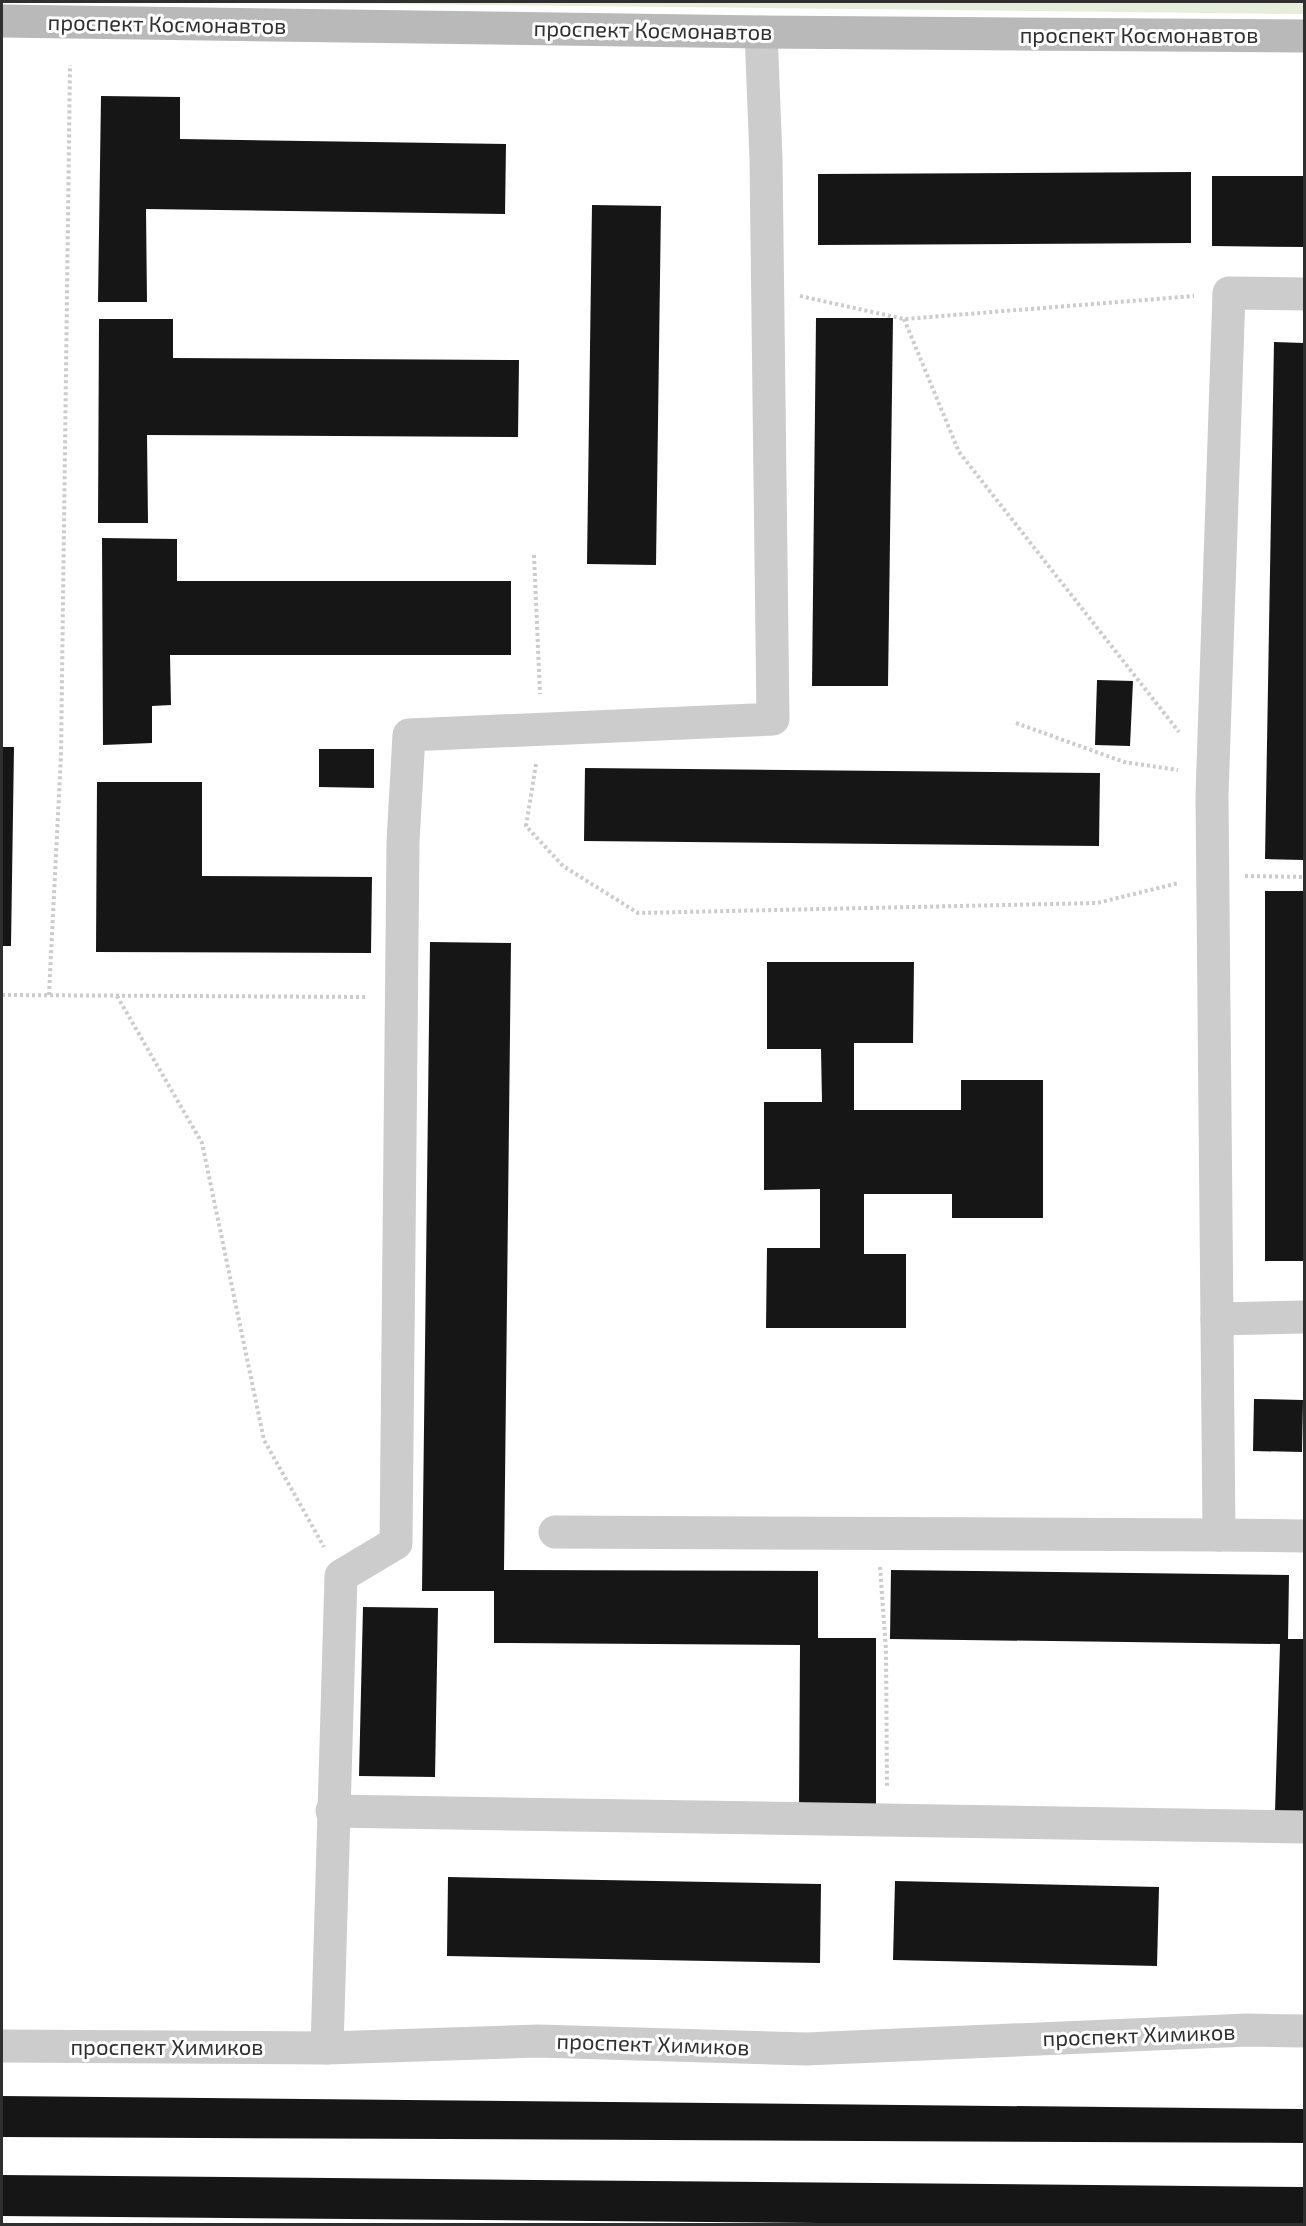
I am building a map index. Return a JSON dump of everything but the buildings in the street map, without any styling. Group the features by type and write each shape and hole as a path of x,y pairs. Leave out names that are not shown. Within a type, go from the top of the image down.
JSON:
{"main road":[{"name":"проспект Космонавтов","path":"2,21 761,32 1305,36"}],"street":[{"path":"327,2048 332,1811 341,1576 396,1543 403,843 409,735 772,719 767,289 761,32"},
{"path":"1219,1535 1213,776 1229,293 1305,294"},
{"path":"1216,1319 1305,1317"},
{"path":"555,1532 1305,1536"},
{"path":"332,1811 1305,1827"},
{"name":"проспект Химиков","path":"2,2046 327,2048 538,2042 807,2049 1247,2030 1305,2031"}],"path":[{"path":"49,996 61,755 70,65"},
{"path":"767,289 904,320 1229,293"},
{"path":"904,320 959,452 1213,776"},
{"path":"534,555 541,729 526,825 563,866 638,913 1097,903 1213,875 1305,877"},
{"path":"1016,723 1124,762 1213,776"},
{"path":"2,995 402,997"},
{"path":"117,996 202,1143 264,1440 341,1576"},
{"path":"879,1533 886,1650 887,1821"}],"green space":[{"path":"210,2 1304,2 1304,14"}]}
